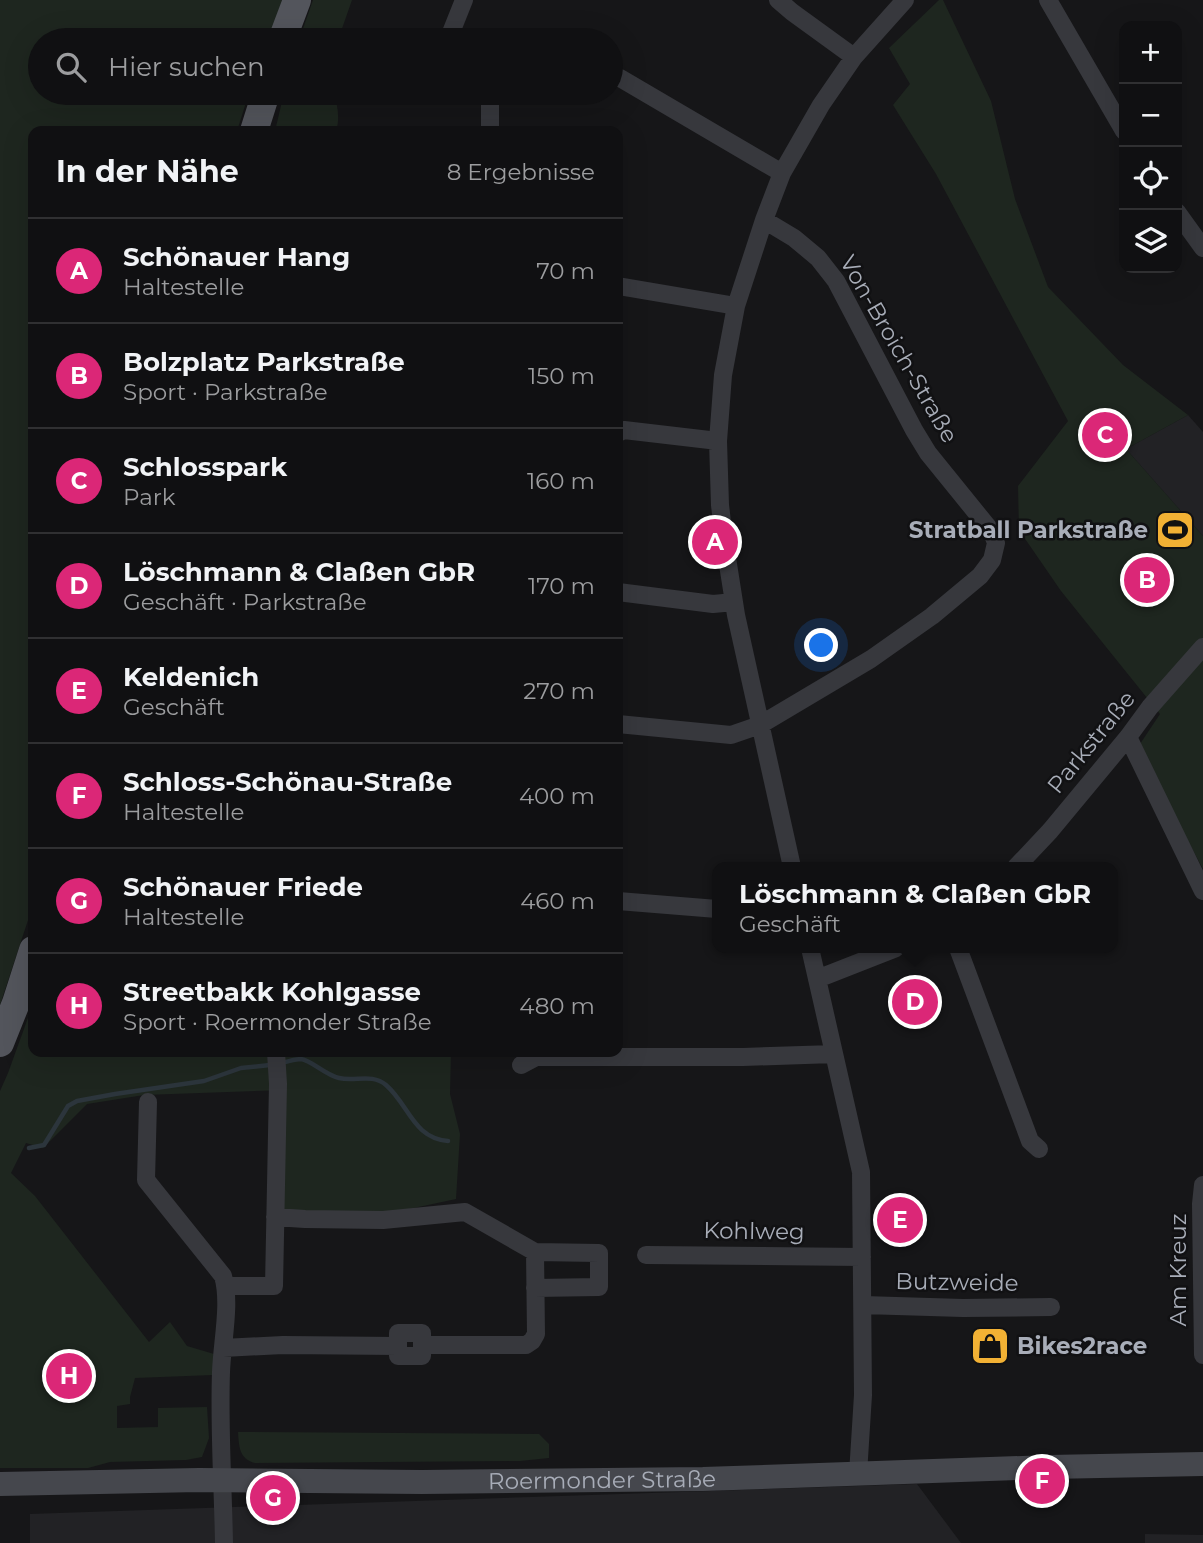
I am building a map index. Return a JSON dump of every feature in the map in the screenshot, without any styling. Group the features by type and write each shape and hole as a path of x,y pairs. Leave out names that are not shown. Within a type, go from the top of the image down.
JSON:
{"main road":[{"path":"286,28 297,0"},
{"path":"256,126 262,105"},
{"path":"0,1043 28,966"},
{"name":"Roermonder Straße","path":"0,1484 222,1480 463,1482 703,1479 1203,1464"}],"street":[{"path":"453,28 464,0"},
{"path":"778,0 854,57"},
{"path":"791,862 734,602 720,505 718,441 723,375 736,306 782,173 821,105 854,57 905,0"},
{"path":"1048,0 1119,122"},
{"path":"623,80 782,173"},
{"path":"489,105 490,126"},
{"path":"1182,219 1203,248"},
{"name":"Von-Broich-Straße","path":"760,725 871,659 932,616 980,576 992,560 996,543 992,532 928,453 836,281 818,258 794,238 764,220"},
{"path":"623,287 736,306"},
{"path":"623,430 718,441"},
{"path":"623,593 713,604 734,602"},
{"name":"Parkstraße","path":"1021,862 1050,831 1150,707 1203,647"},
{"path":"623,724 731,735 760,725"},
{"path":"1128,737 1203,891"},
{"path":"623,901 712,909"},
{"path":"811,953 861,1172 863,1395 858,1474"},
{"path":"817,979 883,953"},
{"path":"960,953 1030,1141 1039,1149"},
{"path":"521,1065 536,1057 834,1054"},
{"path":"226,1286 274,1286 276,1057"},
{"path":"148,1102 146,1180 223,1276 226,1286 221,1370 224,1543"},
{"name":"Am Kreuz","path":"1203,1185 1203,1355"},
{"path":"275,1217 383,1220 465,1212 535,1252 599,1253 599,1287 535,1288"},
{"path":"223,1348 283,1345 398,1346 398,1356 422,1356 422,1345 526,1345 537,1334 535,1252"},
{"name":"Kohlweg","path":"646,1255 862,1257"},
{"name":"Butzweide","path":"863,1305 1051,1307"}],"shaded area":[{"path":"0,0 282,0 273,28 28,28 28,105 245,105 239,126 28,126 28,920 0,1005"},
{"path":"313,0 352,0 342,28 303,28"},
{"path":"939,0 943,0 991,101 1015,199 1048,287 1123,365 1188,415 1126,449 1203,536 1203,869 1138,747 1160,714 1061,591 1019,530 1018,486 1068,421 936,174 893,105 910,84 889,48"},
{"path":"281,105 337,105 337,126 276,126"},
{"path":"1188,415 1203,432 1203,536 1126,449"},
{"path":"28,1018 28,1057 451,1057 450,1094 460,1134 456,1199 395,1212 284,1212 283,1090 144,1095 87,1104 43,1148 26,1143 11,1173 35,1196 149,1342 170,1322 187,1346 214,1354 213,1375 135,1378 130,1404 117,1406 117,1428 158,1427 158,1408 207,1407 209,1438 202,1457 186,1460 110,1462 88,1468 0,1468 0,1091"},
{"path":"238,1432 539,1434 549,1444 549,1458 520,1461 255,1463 243,1455"},
{"path":"917,1484 961,1543 30,1543 30,1514"},
{"path":"1145,1534 1203,1535 1203,1543 1145,1543"}],"waterway":[{"path":"285,1062 301,1059 339,1078 381,1081 394,1093 419,1127 436,1139 448,1141"},
{"path":"29,1148 44,1145 68,1106 77,1101 204,1081 241,1068 270,1065"}],"place":[{"name":"Schlosspark","path":"1105,435"},
{"name":"Stratball Parkstraße","path":"1175,530"},
{"name":"Schönauer Hang","path":"715,542"},
{"name":"Bolzplatz Parkstraße","path":"1147,580"},
{"name":"Löschmann & Claßen GbR","path":"915,1002"},
{"name":"Keldenich","path":"900,1220"},
{"name":"Bikes2race","path":"990,1346"},
{"name":"Streetbakk Kohlgasse","path":"69,1376"},
{"name":"Schloss-Schönau-Straße","path":"1042,1481"},
{"name":"Schönauer Friede","path":"273,1498"}]}
